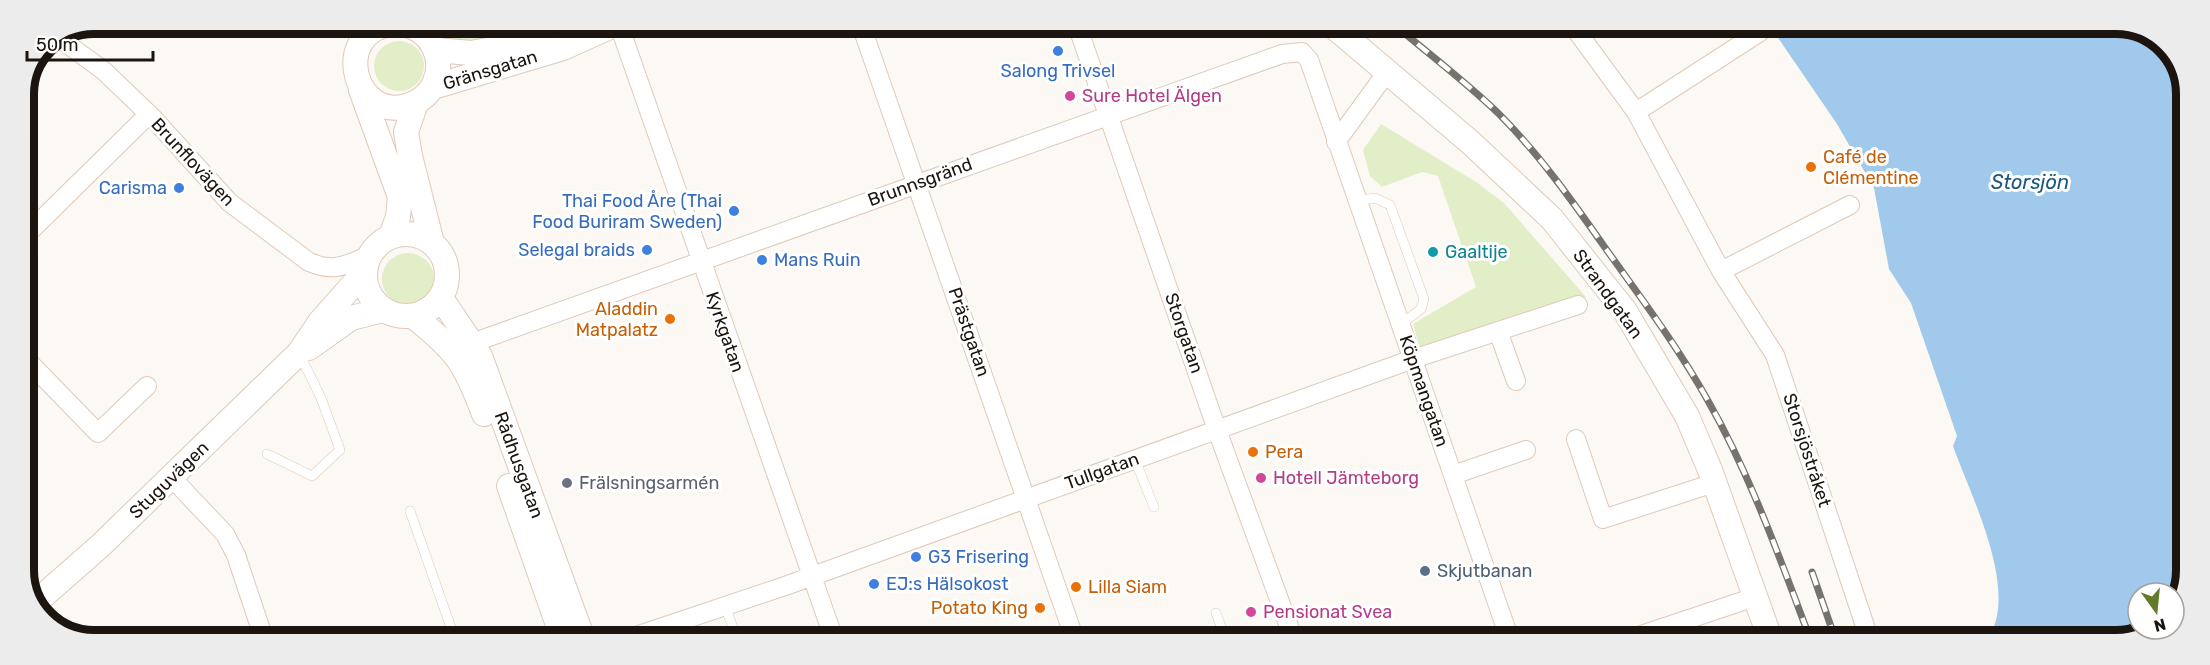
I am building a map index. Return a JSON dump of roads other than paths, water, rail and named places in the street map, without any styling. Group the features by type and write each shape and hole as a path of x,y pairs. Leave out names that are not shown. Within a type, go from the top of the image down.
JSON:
{"main road":[{"path":"370,34 363,40 356,57 356,76 400,197 398,217 391,236"},
{"path":"420,34 438,62 406,132 432,243 446,262 448,275 441,298 424,313 413,316 392,315 383,310 369,293 367,263 379,244 391,236 412,235 432,243"},
{"name":"Gränsgatan","path":"422,34 471,53 525,45 571,34"},
{"name":"Gränsgatan","path":"360,87 369,97 385,106 404,107 424,95 563,48 594,34"},
{"name":"Strandgatan","path":"1342,34 1470,142 1559,228 1625,311 1687,416 1714,483 1767,630"},
{"name":"Stuguvägen","path":"41,598 171,478 299,353 320,322 367,263"},
{"name":"Rådhusgatan","path":"441,298 480,356 580,630"},
{"name":"Stuguvägen","path":"299,353 323,340 351,318 383,310"},
{"name":"Rådhusgatan","path":"413,316 446,342 465,366 559,630"}],"street":[{"name":"Kyrkgatan","path":"622,34 831,630"},
{"name":"Prästgatan","path":"864,34 918,183 1072,630"},
{"name":"Storgatan","path":"1080,34 1217,430 1291,630"},
{"name":"Storsjöstråket","path":"1579,34 1636,112 1721,270 1774,355 1866,630"},
{"path":"1636,112 1757,34"},
{"name":"Brunflovägen","path":"65,43 104,71 149,114 229,202 289,247 323,268 367,263"},
{"name":"Brunnsgränd","path":"472,343 1282,54 1302,52 1309,60 1327,118"},
{"path":"1336,142 1387,72"},
{"path":"34,227 149,114"},
{"name":"Köpmangatan","path":"1327,118 1507,630"},
{"path":"1721,270 1850,206"},
{"name":"Tullgatan","path":"682,630 725,606 812,577 1413,359 1578,305"},
{"path":"1498,331 1516,381"},
{"path":"35,368 98,433 147,386"},
{"path":"1576,440 1603,519 1714,483"},
{"path":"1453,475 1526,450"},
{"path":"171,478 225,534 236,555 261,630"},
{"path":"1658,630 1755,597"}],"lane":[{"path":"1357,201 1375,198 1390,205 1424,299 1421,309 1401,324"},
{"path":"267,454 312,476 340,450 321,398 299,353"},
{"path":"1135,460 1154,507"},
{"path":"410,512 452,630"},
{"path":"725,606 734,630"},
{"path":"1216,613 1222,630"}],"water":[{"name":"Storsjön","path":"1775,34 2116,34 2139,39 2155,49 2168,64 2175,90 2176,571 2174,581 2126,581 2126,629 1992,630 1996,621 1999,598 1990,545 1953,446 1957,436 1911,303 1889,269 1874,188 1837,124"}],"railway":[{"path":"1406,34 1499,114 1542,162 1672,342 1723,428 1764,518 1807,630"},
{"path":"1812,572 1832,630"}],"place":[{"name":"Salong Trivsel","path":"1058,51"},
{"name":"Sure Hotel Älgen","path":"1070,96"},
{"name":"Café de Clémentine","path":"1811,167"},
{"name":"Carisma","path":"179,188"},
{"name":"Thai Food Åre (Thai Food Buriram Sweden)","path":"734,211"},
{"name":"Selegal braids","path":"647,250"},
{"name":"Gaaltije","path":"1433,252"},
{"name":"Mans Ruin","path":"762,260"},
{"name":"Aladdin Matpalatz","path":"670,319"},
{"name":"Pera","path":"1253,452"},
{"name":"Hotell Jämteborg","path":"1261,478"},
{"name":"Frälsningsarmén","path":"567,483"},
{"name":"G3 Frisering","path":"916,557"},
{"name":"Skjutbanan","path":"1425,571"},
{"name":"EJ:s Hälsokost","path":"874,584"},
{"name":"Lilla Siam","path":"1076,587"},
{"name":"Potato King","path":"1040,608"},
{"name":"Pensionat Svea","path":"1251,612"}]}
